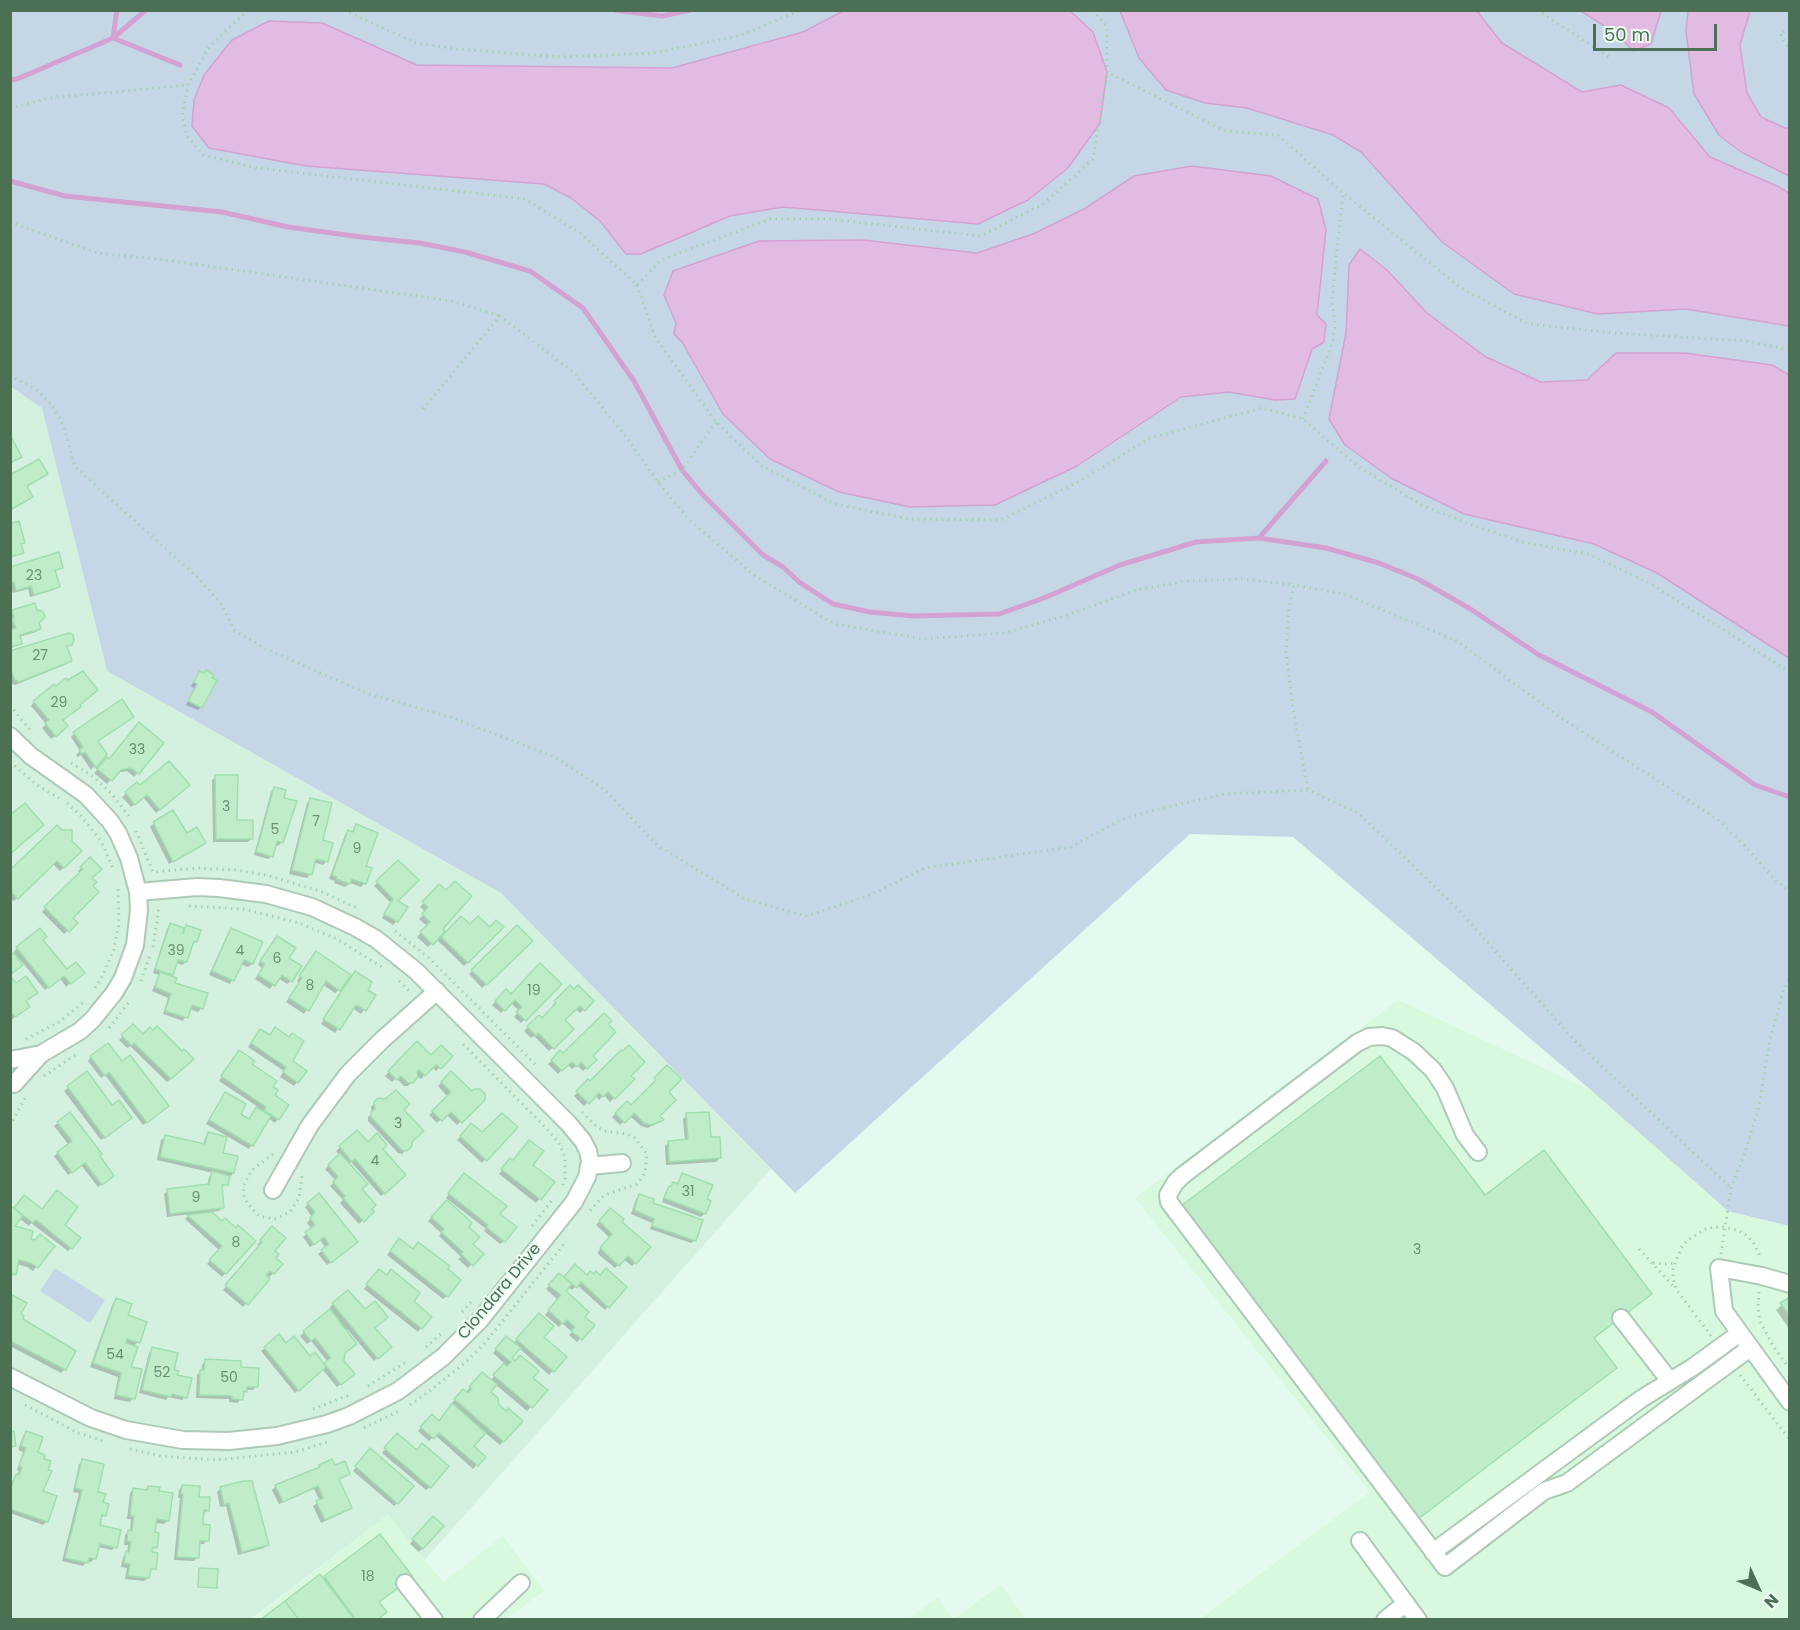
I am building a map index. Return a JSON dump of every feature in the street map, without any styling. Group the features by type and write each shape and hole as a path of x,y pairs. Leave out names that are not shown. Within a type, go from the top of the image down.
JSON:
{"street":[{"path":"10,736 46,768 86,795 110,821 129,858 138,892 138,927 135,945 123,978 114,993 80,1031 41,1054 12,1079 10,1100"},
{"path":"138,892 197,887 266,894 301,904 341,920 376,939 416,971 573,1129 586,1146 589,1166 622,1163"},
{"path":"273,1190 310,1125 348,1074 382,1040 437,992"},
{"path":"1478,1152 1465,1135 1445,1088 1425,1061 1392,1038 1369,1037 1357,1043 1182,1176 1168,1195 1169,1202 1445,1567 1544,1491 1567,1483 1750,1348"},
{"path":"10,1060 41,1054"},
{"name":"Clondara Drive","path":"10,1377 79,1413 100,1421 126,1430 183,1440 229,1442 277,1436 327,1424 398,1391 444,1357 480,1320 574,1202 585,1182 589,1166"},
{"path":"1790,1284 1719,1268 1724,1311 1790,1402"},
{"path":"1621,1318 1670,1381"},
{"path":"1433,1552 1641,1399 1694,1367 1740,1333"},
{"path":"1360,1541 1418,1620"},
{"path":"405,1583 434,1620"},
{"path":"482,1620 521,1583"},
{"path":"1385,1620 1406,1604"}],"path":[{"path":"248,10 209,47 188,85 182,116 187,136 203,155 257,168 525,198 580,233 637,285 656,337 716,422 762,466 836,504 909,519 1001,519 1078,482 1150,438 1262,408 1303,419 1357,466 1422,506 1469,525 1522,542 1588,554 1652,584 1790,672"},
{"path":"344,10 416,44 559,57 652,54 739,36 801,10"},
{"path":"637,285 661,260 770,219 829,219 981,236 1043,204 1094,159 1107,72 1107,27 1093,10"},
{"path":"1537,10 1609,57"},
{"path":"1790,30 1780,33 1790,52"},
{"path":"1107,72 1225,130 1278,135 1343,193 1461,288 1528,324 1615,333 1747,341 1790,350"},
{"path":"10,108 50,98 188,85"},
{"path":"1303,419 1332,344 1335,324 1332,299 1343,193"},
{"path":"10,222 97,253 166,260 452,301 500,316 573,372 624,434 688,520 754,575 834,624 923,639 1004,633 1136,590 1186,581 1242,579 1344,594 1457,641 1561,718 1717,819 1774,879 1790,892"},
{"path":"423,409 500,316"},
{"path":"10,375 38,391 52,405 64,427 75,467 196,576 220,602 235,630 266,649 366,693 453,718 555,757 606,791 657,845 745,899 806,916 870,895 925,868 1071,848 1120,819 1226,794 1308,790 1358,813 1456,908 1574,1040 1731,1188"},
{"path":"658,482 682,470 716,422"},
{"path":"1294,585 1289,608 1286,652 1293,708 1308,790"},
{"path":"10,762 37,785 60,798 81,816 101,841 115,872"},
{"path":"153,872 198,868 266,875 320,891 367,914"},
{"path":"20,1042 47,1029 73,1011 86,999 103,975 114,949 119,924 117,879"},
{"path":"180,906 200,905 243,909 299,923 337,939 390,973"},
{"path":"158,907 169,906"},
{"path":"390,928 429,958 538,1067"},
{"path":"1719,1268 1731,1188 1759,1106 1769,1044 1783,992 1790,977"},
{"path":"396,978 411,992"},
{"path":"459,1040 559,1143 565,1157 566,1167 561,1190"},
{"path":"579,1109 604,1131 627,1134 635,1138 647,1154 645,1173 637,1184 602,1197 588,1213"},
{"path":"527,1232 554,1199"},
{"path":"360,1430 378,1423 409,1405 467,1361 497,1329 566,1241"},
{"path":"1639,1249 1676,1289"},
{"path":"1651,1262 1674,1263"},
{"path":"460,1314 474,1299"},
{"path":"424,1349 446,1328"},
{"path":"361,1390 415,1356"},
{"path":"306,1411 353,1394"},
{"path":"20,1402 78,1433 108,1443"},
{"path":"127,1448 161,1456 216,1460 294,1452 331,1441"}],"shaded area":[{"path":"845,10 1070,11 1093,32 1107,72 1100,123 1068,168 1028,200 978,224 783,207 730,216 641,254 626,254 600,221 571,198 544,184 306,166 209,148 192,126 194,100 204,75 232,40 269,21 322,23 417,65 672,68 803,32"},
{"path":"10,11 1789,11 1789,1226 1728,1211 1592,1091 1293,837 1190,834 795,1193 501,893 107,671 42,408 11,387"},
{"path":"1120,11 1477,11 1502,43 1582,92 1621,85 1669,108 1710,157 1789,193 1789,326 1686,309 1598,314 1514,294 1442,242 1361,152 1333,135 1247,108 1205,103 1166,90 1139,58"},
{"path":"1581,11 1661,11 1651,44 1634,51 1612,31"},
{"path":"1688,11 1750,11 1740,45 1747,93 1761,117 1789,128 1789,176 1741,152 1719,135 1694,94 1686,31"},
{"path":"1192,166 1271,176 1318,199 1326,230 1317,315 1326,324 1324,342 1312,349 1295,399 1275,400 1229,392 1181,397 1077,466 995,505 910,507 839,492 770,459 723,414 682,342 674,334 676,323 664,295 673,271 759,241 863,240 977,253 1033,234 1084,209 1134,176"},
{"path":"1360,249 1387,270 1427,313 1486,357 1541,382 1587,380 1616,353 1685,353 1772,365 1789,375 1789,658 1657,573 1594,544 1464,514 1391,478 1345,445 1329,419 1346,333 1349,265"},
{"path":"10,387 42,407 107,671 501,893 771,1169 424,1561 388,1515 251,1619 11,1619"},
{"path":"1398,1000 1592,1091 1728,1211 1789,1226 1789,1619 1200,1619 1370,1492 1135,1198"},
{"path":"55,1268 105,1300 90,1323 40,1291"},
{"path":"388,1515 443,1582 503,1536 544,1591 506,1619 251,1620"},
{"path":"1001,1585 1026,1619 953,1619"},
{"path":"938,1597 953,1619 908,1619"}],"building":[{"path":"10,435 22,457 10,463"},
{"path":"39,459 48,474 27,486 33,497 10,510 10,475"},
{"path":"19,521 25,543 21,544 24,553 10,557 10,524"},
{"path":"59,552 63,568 55,570 60,587 34,595 31,586 16,591 14,582 10,583 10,567"},
{"path":"35,603 37,611 44,613 45,617 39,623 41,629 20,635 22,644 10,647 10,630 16,628 12,619 14,618 12,610"},
{"path":"69,633 73,635 74,640 72,645 67,646 72,661 19,682 15,680 10,667 10,651"},
{"path":"206,670 214,675 212,678 217,680 202,708 188,701 197,684 194,682 199,671 204,673"},
{"path":"83,671 98,690 80,705 81,707 63,720 68,726 56,737 45,723 49,720 33,701 54,684 56,686 66,678 68,680"},
{"path":"122,699 134,717 98,741 107,754 96,768 85,752 82,754 79,750 83,747 73,732"},
{"path":"139,722 164,743 139,774 131,768 121,770 112,781 97,769 107,757 109,759"},
{"path":"169,761 190,785 160,810 147,795 135,805 125,792 137,782 140,785"},
{"path":"215,775 238,775 237,820 253,820 253,839 216,839"},
{"path":"274,787 286,790 284,798 297,801 283,843 277,841 273,857 256,852"},
{"path":"310,798 332,803 323,840 333,843 328,862 316,859 312,875 292,870"},
{"path":"25,803 44,825 10,854 10,815"},
{"path":"173,810 187,833 197,827 206,843 173,862 153,822"},
{"path":"356,824 378,833 366,866 372,868 366,884 352,879 350,884 332,875 348,830 353,832"},
{"path":"57,825 62,830 72,830 72,841 82,851 64,868 57,861 18,899 10,891 10,870"},
{"path":"90,857 102,869 92,878 97,882 93,886 99,892 73,918 78,923 69,932 44,907 83,869 80,867"},
{"path":"398,860 419,880 398,901 408,907 398,922 384,914 393,899 376,881"},
{"path":"455,881 472,896 443,929 445,931 433,945 420,932 430,922 422,914 428,907 422,902 439,884 446,890"},
{"path":"461,916 470,924 478,916 490,927 496,920 504,927 468,963 441,937"},
{"path":"170,923 184,928 183,934 186,925 201,930 197,942 194,941 187,962 178,960 173,975 155,969"},
{"path":"517,925 533,941 487,985 471,970"},
{"path":"40,928 47,937 43,940 67,969 76,962 85,973 71,984 64,976 49,988 16,947"},
{"path":"231,928 263,942 253,964 244,960 234,981 212,971"},
{"path":"277,936 296,948 289,958 302,966 292,982 282,975 275,986 258,975 265,964 260,961"},
{"path":"316,951 351,975 340,991 326,981 309,1011 289,998 302,978 299,976"},
{"path":"14,953 23,965 10,975 10,955"},
{"path":"540,963 562,984 526,1021 516,1012 522,1007 515,1000 505,1011 495,1001 506,989 511,994"},
{"path":"355,971 372,982 368,990 376,995 366,1011 356,1005 340,1030 323,1019"},
{"path":"160,972 177,978 175,983 208,993 203,1009 192,1005 188,1018 165,1011 171,994 155,987"},
{"path":"10,976 16,983 26,976 38,993 26,1001 30,1007 15,1017 10,1011"},
{"path":"570,985 574,989 578,985 594,1001 585,1011 580,1006 565,1020 574,1029 554,1049 538,1033 536,1036 527,1026 539,1015 542,1018 556,1003 554,1001"},
{"path":"604,1013 612,1021 608,1024 616,1032 593,1056 597,1060 587,1069 581,1062 577,1067 572,1062 562,1071 551,1060 560,1050 563,1053"},
{"path":"133,1024 143,1034 150,1027 153,1030 157,1026 182,1051 184,1049 194,1059 171,1079 134,1043 132,1046 121,1035"},
{"path":"275,1027 289,1037 292,1033 304,1041 293,1061 307,1071 298,1083 283,1072 286,1067 251,1043 260,1029 270,1035"},
{"path":"417,1041 431,1055 441,1045 453,1056 441,1069 436,1065 425,1076 419,1070 418,1077 413,1083 408,1083 401,1076 397,1080 388,1071"},
{"path":"108,1043 122,1061 130,1055 169,1106 147,1123 109,1072 105,1076 90,1056"},
{"path":"629,1045 645,1062 631,1076 635,1079 615,1099 608,1092 603,1097 599,1093 589,1104 576,1091"},
{"path":"239,1050 255,1061 252,1064 277,1081 273,1087 278,1090 275,1095 289,1105 279,1120 264,1110 266,1107 221,1076"},
{"path":"1380,1056 1485,1195 1544,1150 1652,1294 1594,1338 1617,1368 1418,1519 1181,1206"},
{"path":"667,1065 682,1079 669,1092 676,1100 660,1116 664,1120 651,1125 644,1123 634,1113 625,1123 615,1113 627,1101 631,1105 656,1080 654,1078"},
{"path":"87,1071 112,1105 119,1100 132,1118 105,1138 67,1086"},
{"path":"451,1071 472,1091 480,1089 485,1094 485,1100 462,1123 451,1112 442,1121 432,1111 451,1092 441,1082"},
{"path":"396,1090 410,1104 404,1110 424,1131 412,1142 412,1146 407,1151 402,1150 371,1117 371,1112 375,1109 374,1102 378,1098 385,1099"},
{"path":"225,1092 246,1104 241,1114 249,1119 256,1107 271,1116 253,1146 209,1120"},
{"path":"70,1112 102,1154 100,1156 114,1176 102,1185 85,1163 72,1173 57,1152 72,1141 57,1122"},
{"path":"709,1112 711,1137 720,1137 721,1158 669,1162 668,1141 688,1139 686,1113"},
{"path":"502,1113 518,1127 487,1161 460,1136 471,1123 482,1132"},
{"path":"357,1130 368,1142 377,1133 387,1145 383,1149 406,1175 385,1194 355,1159 352,1162 339,1146"},
{"path":"208,1132 227,1137 223,1153 238,1156 234,1173 160,1157 165,1135 205,1144"},
{"path":"529,1140 544,1151 533,1165 555,1182 541,1200 501,1169 510,1158 513,1160"},
{"path":"340,1153 368,1184 362,1189 376,1205 372,1209 374,1212 364,1222 343,1198 345,1196 333,1182 338,1177 328,1165"},
{"path":"212,1171 230,1176 228,1185 222,1185 224,1208 170,1214 167,1189 209,1184"},
{"path":"464,1173 507,1206 500,1214 517,1227 505,1242 486,1227 488,1225 448,1193"},
{"path":"682,1173 713,1185 707,1199 711,1201 706,1214 664,1198 673,1182 678,1184"},
{"path":"57,1190 78,1207 65,1225 81,1238 72,1249 36,1220 33,1223 14,1208 24,1195 42,1209"},
{"path":"319,1193 358,1242 331,1263 321,1250 329,1244 324,1237 314,1245 305,1232 315,1225 310,1218 315,1212 307,1203"},
{"path":"639,1194 654,1199 653,1203 703,1220 696,1241 652,1226 654,1219 634,1210"},
{"path":"447,1200 472,1223 469,1227 480,1237 473,1244 484,1254 473,1266 461,1254 463,1252 441,1232 444,1229 431,1217"},
{"path":"10,1205 23,1216 15,1226 33,1231 31,1239 35,1240 40,1234 55,1246 38,1268 31,1263 19,1260 16,1275 10,1273"},
{"path":"610,1208 624,1219 622,1222 651,1247 636,1264 628,1256 619,1266 600,1248 612,1234 599,1221"},
{"path":"212,1212 222,1221 225,1218 236,1228 238,1225 256,1241 226,1274 209,1260 222,1246 187,1215"},
{"path":"272,1226 286,1238 275,1251 279,1254 276,1258 283,1264 274,1274 270,1271 266,1275 270,1279 248,1305 225,1285 262,1242 260,1240"},
{"path":"399,1238 413,1249 418,1242 450,1266 448,1269 461,1280 448,1297 390,1251"},
{"path":"575,1264 587,1275 590,1271 594,1274 596,1271 600,1275 606,1268 627,1287 609,1308 581,1282 577,1288 564,1277"},
{"path":"379,1269 387,1275 391,1269 420,1293 414,1301 432,1317 422,1329 366,1284"},
{"path":"559,1273 572,1284 566,1291 589,1312 585,1317 595,1325 582,1340 571,1331 575,1327 567,1320 563,1324 548,1310 561,1295 548,1285"},
{"path":"348,1290 365,1309 375,1301 388,1317 375,1328 392,1347 378,1359 332,1303"},
{"path":"12,1295 27,1303 21,1314 24,1316 23,1319 76,1351 66,1370 10,1341"},
{"path":"1790,1297 1790,1316 1780,1303"},
{"path":"116,1298 132,1304 128,1315 147,1322 140,1343 127,1339 126,1343 138,1347 131,1367 142,1369 135,1399 116,1395 121,1373 93,1363"},
{"path":"330,1309 357,1344 345,1353 344,1361 355,1374 341,1385 324,1363 331,1358 315,1338 311,1341 303,1331"},
{"path":"539,1313 554,1326 544,1337 567,1357 554,1372 516,1339"},
{"path":"279,1334 286,1343 294,1336 310,1356 315,1352 326,1367 299,1391 264,1347"},
{"path":"506,1336 521,1348 512,1358 515,1361 520,1355 539,1371 533,1378 548,1390 532,1408 493,1375 504,1363 507,1366 511,1362 495,1349"},
{"path":"152,1347 178,1353 174,1370 179,1371 177,1375 192,1378 187,1398 172,1394 171,1397 142,1390"},
{"path":"205,1359 241,1361 241,1367 259,1368 258,1387 247,1387 243,1400 232,1399 232,1396 199,1395 200,1370 204,1370"},
{"path":"482,1372 497,1384 491,1392 498,1398 499,1405 506,1411 508,1408 523,1421 504,1442 454,1399 463,1389 468,1393 472,1389 469,1387"},
{"path":"452,1403 486,1433 474,1446 486,1457 478,1466 439,1433 434,1439 420,1427 432,1414 439,1421"},
{"path":"14,1431 16,1446 10,1447 10,1432"},
{"path":"26,1431 43,1437 38,1452 45,1455 44,1459 51,1461 48,1470 52,1471 43,1491 57,1496 48,1522 10,1509 10,1490 16,1474 19,1475 22,1467 19,1466 26,1448 21,1446"},
{"path":"397,1433 417,1450 422,1443 449,1466 431,1488 384,1448"},
{"path":"370,1448 414,1486 398,1504 355,1466"},
{"path":"82,1459 104,1464 98,1492 106,1494 103,1502 109,1504 106,1516 102,1515 100,1525 121,1530 117,1548 100,1544 96,1559 89,1558 88,1563 65,1558 82,1490 75,1488"},
{"path":"332,1459 335,1465 345,1461 350,1474 339,1479 352,1508 325,1520 316,1501 323,1498 318,1486 283,1502 275,1485 320,1467 319,1465"},
{"path":"252,1481 269,1545 242,1552 229,1503 224,1505 220,1487"},
{"path":"182,1485 200,1486 199,1497 210,1497 209,1511 204,1510 203,1524 210,1525 209,1541 200,1541 199,1558 177,1557"},
{"path":"148,1486 160,1487 159,1491 173,1493 169,1521 157,1519 155,1532 159,1533 157,1548 153,1547 152,1552 158,1553 156,1569 151,1569 149,1578 128,1576 130,1564 124,1563 126,1551 129,1552 131,1542 127,1541 128,1530 132,1531 134,1516 130,1516 133,1488 147,1490"},
{"path":"433,1516 444,1526 423,1549 412,1539"},
{"path":"380,1534 413,1577 379,1602 387,1612 377,1620 356,1620 324,1576"},
{"path":"199,1568 218,1569 217,1588 198,1587"},
{"path":"320,1574 355,1620 299,1620 285,1601"},
{"path":"285,1601 299,1620 260,1620"}],"waterway":[{"path":"117,10 113,38 180,65"},
{"path":"10,80 113,38 146,10"},
{"path":"615,10 662,16 690,10"},
{"path":"10,181 65,196 222,212 288,227 420,243 465,252 530,271 583,308 634,381 682,470 702,494 763,555 833,604 870,612 913,616 999,614 1044,598 1120,565 1196,542 1259,538 1326,548 1379,563 1418,579 1469,608 1539,655 1652,712 1755,785 1790,797"},
{"path":"1259,538 1326,461"}]}
